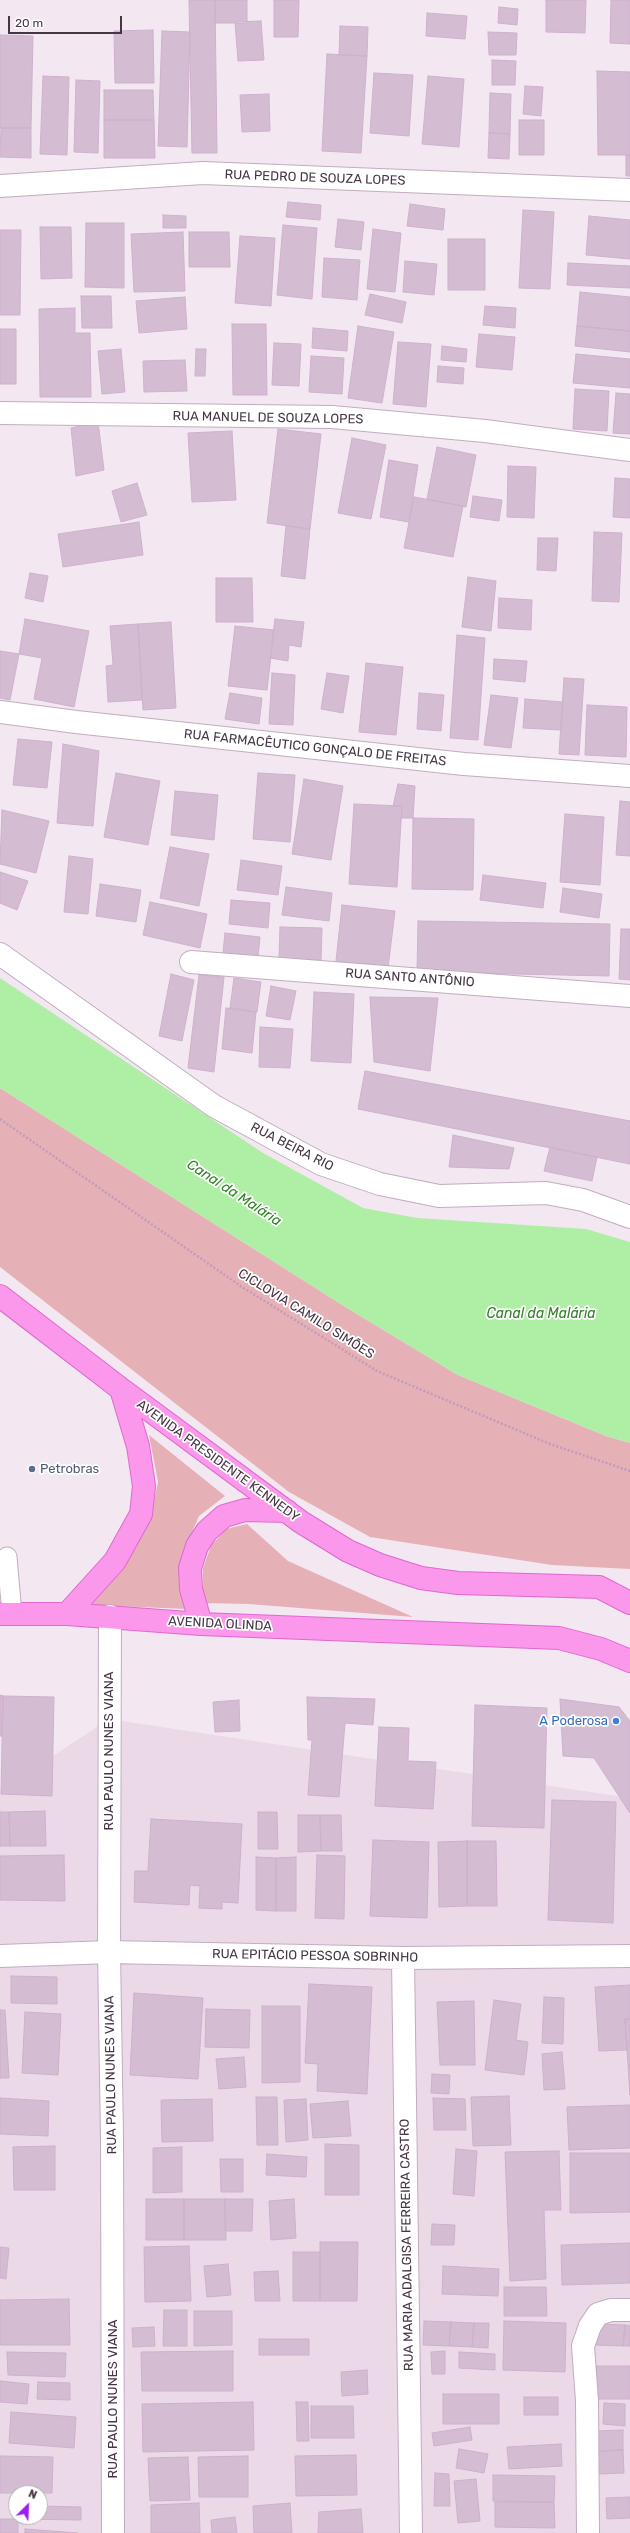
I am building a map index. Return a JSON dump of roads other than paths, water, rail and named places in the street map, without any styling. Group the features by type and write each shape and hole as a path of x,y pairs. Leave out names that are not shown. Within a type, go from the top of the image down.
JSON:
{"main road":[{"name":"AVENIDA PRESIDENTE KENNEDY","path":"0,1296 121,1389 287,1511 348,1551 380,1565 421,1578 458,1583 598,1587 630,1603"},
{"path":"67,1614 116,1561 141,1514 144,1486 138,1446 121,1389"},
{"path":"201,1624 191,1589 190,1568 197,1546 207,1531 224,1516 245,1510 287,1511"},
{"name":"AVENIDA OLINDA","path":"6,1614 67,1614 110,1616 201,1624 559,1638 601,1649 630,1661"}],"street":[{"name":"RUA PEDRO DE SOUZA LOPES","path":"0,186 203,173 630,190"},
{"name":"RUA MANUEL DE SOUZA LOPES","path":"0,413 332,417 485,431 630,450"},
{"name":"RUA FARMACÊUTICO GONÇALO DE FREITAS","path":"0,712 76,722 464,764 630,776"},
{"name":"RUA BEIRA RIO","path":"0,954 214,1106 322,1164 380,1184 439,1196 546,1193 583,1200 630,1217"},
{"name":"RUA SANTO ANTÔNIO","path":"190,962 630,996"},
{"name":"RUA PAULO NUNES VIANA","path":"110,1616 109,1952 112,2138 113,2533"},
{"name":"RUA EPITÁCIO PESSOA SOBRINHO","path":"0,1956 109,1952 403,1958 630,1956"},
{"name":"RUA MARIA ADALGISA FERREIRA CASTRO","path":"403,1958 411,2533"},
{"path":"588,2533 587,2402 583,2346 590,2326 598,2314 611,2310 630,2310"}],"lane":[{"path":"6,1614 7,1557"}],"water":[{"name":"Canal da Malária","path":"0,978 263,1153 363,1208 417,1218 586,1229 630,1242 630,1443 606,1436 458,1375 347,1308 0,1088"}],"place":[{"name":"Petrobras","path":"32,1469"},
{"name":"A Poderosa","path":"616,1721"}]}
